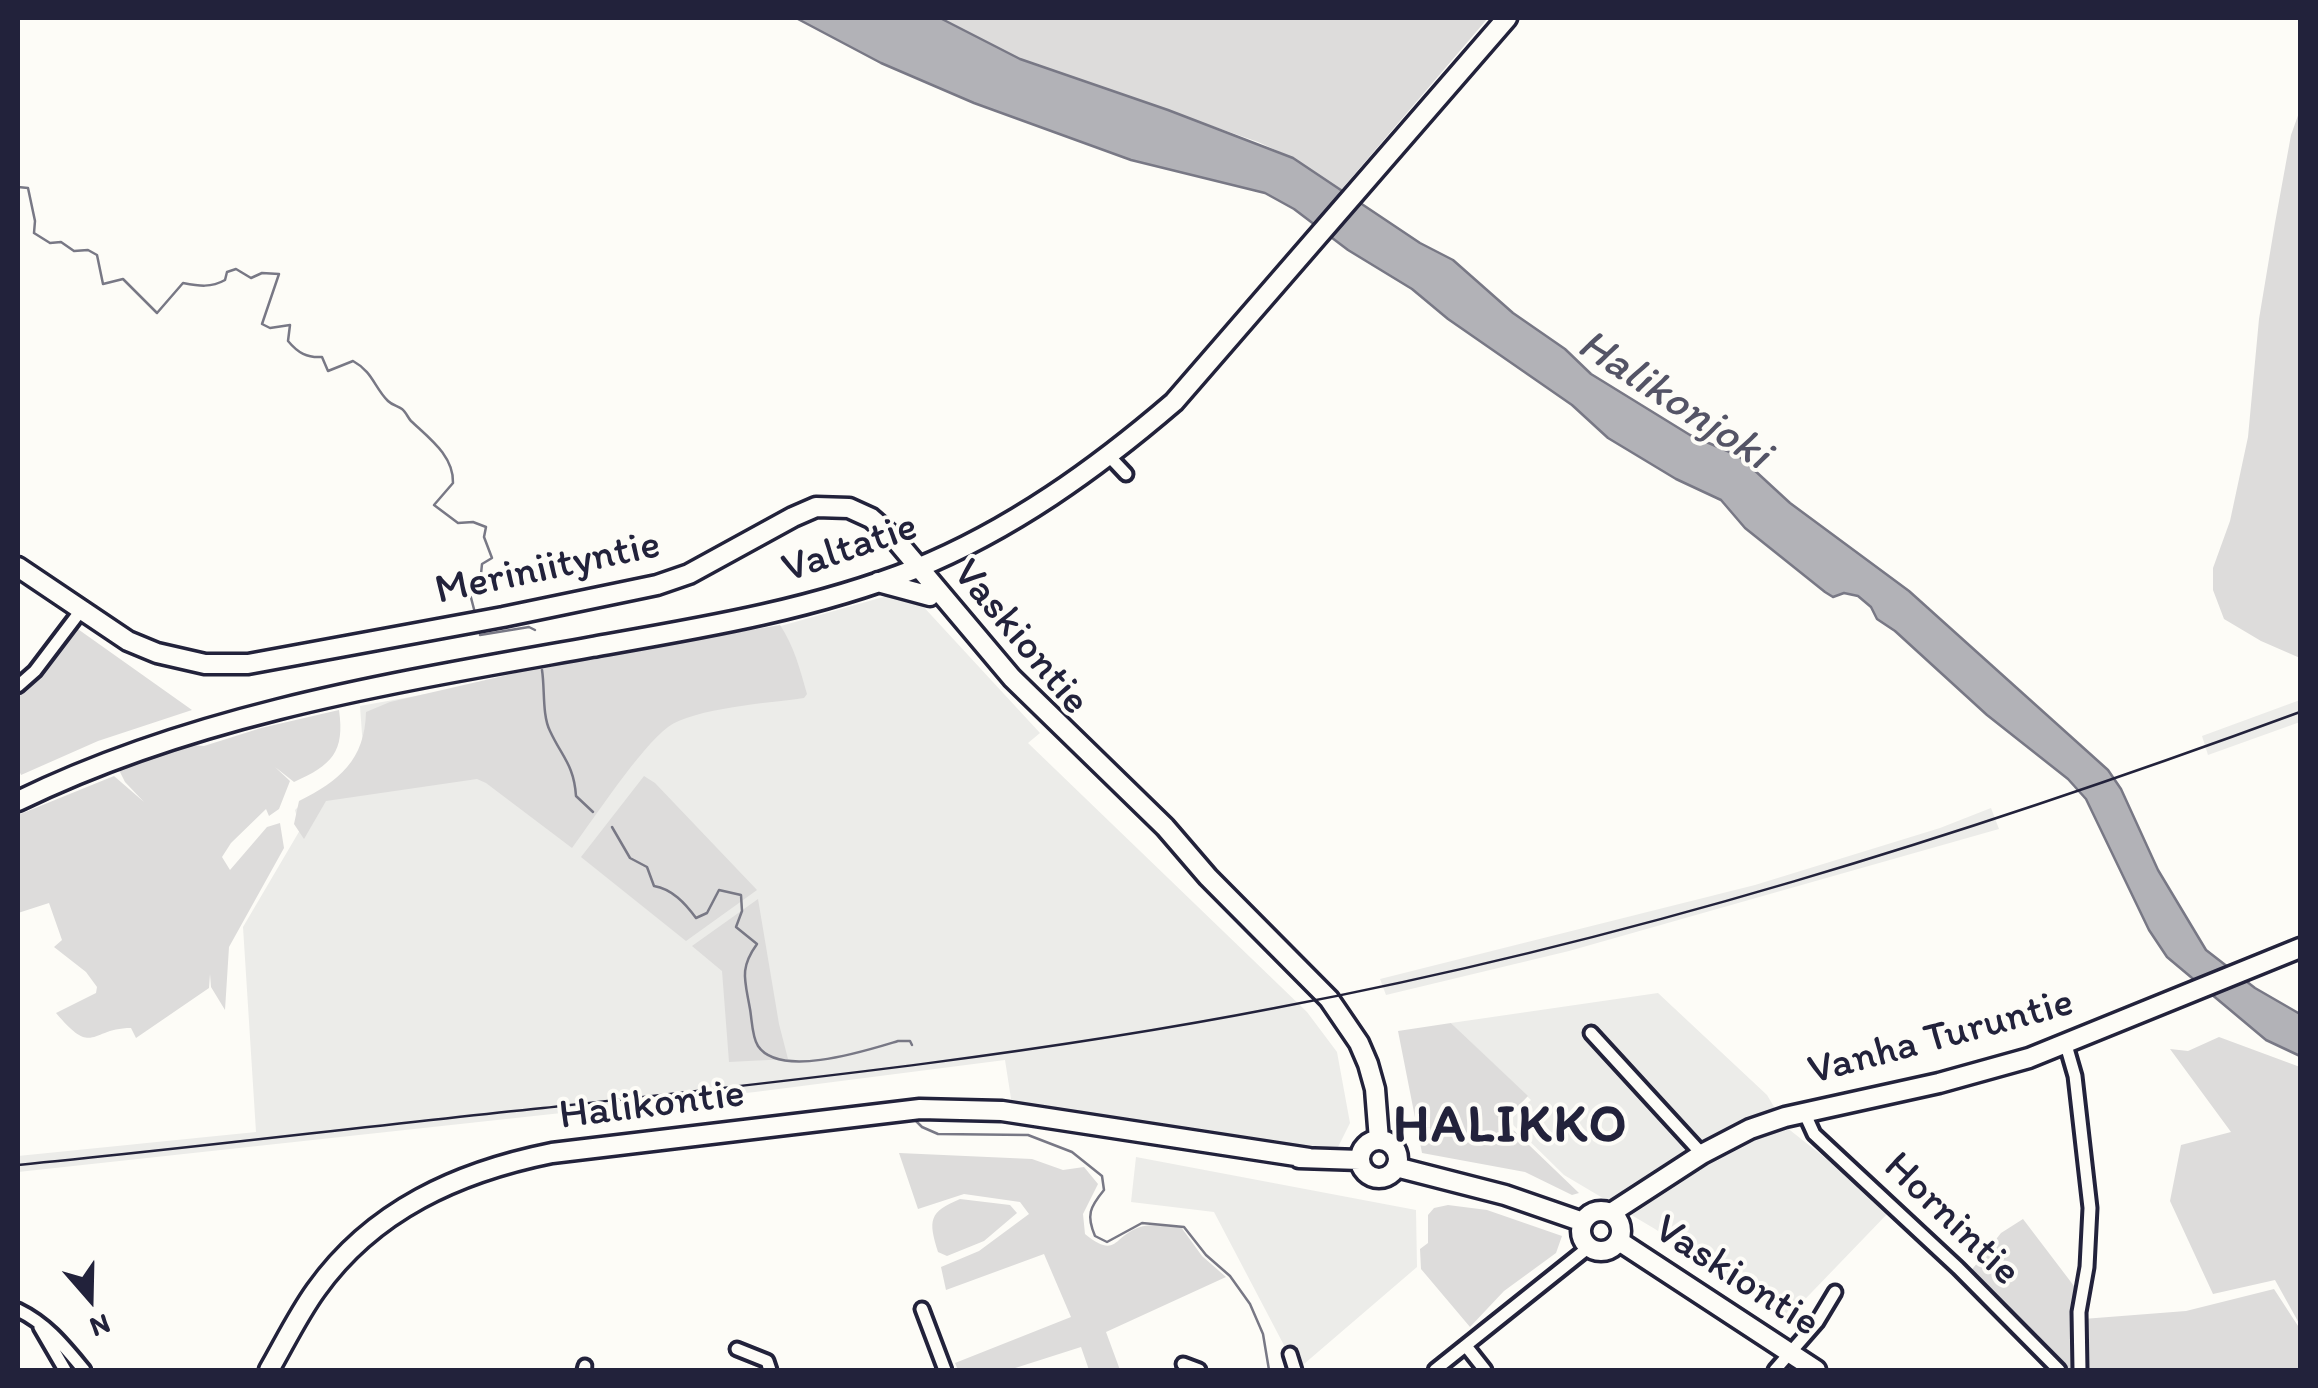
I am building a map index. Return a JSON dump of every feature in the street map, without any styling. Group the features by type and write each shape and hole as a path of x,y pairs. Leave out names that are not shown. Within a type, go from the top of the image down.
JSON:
{"main road":[{"name":"Valtatie","path":"18,800 144,748 250,714 737,621 878,582 977,540 1110,458 1174,402 1507,18"},
{"name":"Meriniityntie","path":"18,568 128,641 205,664 248,664 631,592 689,574 792,517 816,508 849,508 871,518 894,538 916,568"},
{"name":"Vaskiontie","path":"916,568 930,596 984,661 1180,858 1208,877"},
{"name":"Vaskiontie","path":"916,568 1012,678 1165,828 1329,1000 1360,1044 1375,1089 1379,1140"},
{"path":"878,582 930,596"},
{"name":"Vanha Turuntie","path":"1611,1213 1750,1128 1804,1112 1939,1083 2066,1044 2292,952"},
{"name":"Halikontie","path":"268,1370 317,1289 364,1236 397,1210 448,1182 508,1162 552,1153 920,1109 1002,1111 1132,1132 1150,1141 1242,1156 1360,1160"},
{"path":"1379,1140 1395,1149 1396,1167 1388,1176 1376,1178 1364,1172 1360,1160 1363,1148 1379,1140"},
{"path":"1396,1167 1505,1195 1582,1222"},
{"path":"1595,1211 1611,1213 1621,1225 1619,1241 1606,1250 1589,1247 1582,1236 1582,1222 1595,1211"},
{"name":"Vaskiontie","path":"1619,1241 1816,1370"}],"street":[{"path":"1110,458 1126,474"},
{"path":"18,686 35,672 82,609"},
{"path":"1590,1033 1702,1154"},
{"path":"2066,1044 2075,1076 2090,1208 2090,1245 2079,1312 2080,1370"},
{"name":"Hornintie","path":"1804,1112 1814,1134 2060,1370"},
{"path":"1435,1370 1589,1247"},
{"path":"1775,1370 1817,1322 1835,1292"},
{"path":"922,1309 944,1370"},
{"path":"18,1310 54,1334 84,1370"},
{"path":"35,1319 65,1370"},
{"path":"1466,1346 1486,1370"},
{"path":"737,1349 767,1361 770,1370"},
{"path":"1290,1354 1295,1370"},
{"path":"1183,1364 1200,1370"}],"shaded area":[{"path":"796,18 940,18 1020,59 1293,158 1420,243 1453,260 1591,374 1690,435 1739,456 1790,503 1909,591 2108,770 2121,789 2158,870 2206,950 2255,988 2300,1014 2300,1056 2266,1040 2167,957 2149,930 2086,799 2068,779 1987,715 1877,619 1871,607 1858,596 1844,593 1833,597 1825,592 1745,528 1721,500 1676,479 1608,438 1572,405 1448,319 1412,289 1265,193 1131,160 974,103 881,63"},
{"path":"940,18 1488,18 1341,190 1293,158 1258,142 1020,59"},
{"path":"2300,110 2300,658 2224,619 2213,590 2213,568 2230,521 2248,437 2259,319 2291,135"},
{"path":"908,590 1040,733 1028,743 1307,1012 1337,1052 1350,1123 1336,1151 1298,1152 1012,1105 1005,1060 755,1092 18,1172 18,1156 256,1132 243,927 300,830 295,810 308,797 330,789 363,748 360,706 742,637"},
{"path":"780,625 799,667 807,694 804,698 713,711 668,727 631,766 572,848 477,779 326,801 304,839 294,824 299,801 338,777 355,756 366,712 390,702 568,661"},
{"path":"75,627 192,710 98,741 21,775 18,690"},
{"path":"2300,700 2300,722 2208,755 2202,736"},
{"path":"339,710 340,737 327,763 294,782 275,767 290,781 279,809 269,816 266,809 222,857 230,870 267,827 280,823 284,848 229,947 225,1010 211,987 210,974 209,988 136,1038 131,1028 86,1038 68,1027 56,1013 96,993 97,987 86,972 54,947 62,940 49,903 18,913 18,815 114,776 144,802 118,768 191,745 204,746"},
{"path":"644,776 757,890 686,941 581,857"},
{"path":"1991,808 1999,829 1569,951 1386,995 1380,979 1755,885 1940,828"},
{"path":"758,899 788,1059 729,1062 722,971 692,946"},
{"path":"1658,993 1767,1095 1786,1127 1891,1210 1786,1319 1655,1229 1564,1175 1509,1121 1531,1100 1451,1023"},
{"path":"1451,1023 1528,1096 1504,1121 1579,1193 1572,1195 1525,1172 1422,1153 1398,1031"},
{"path":"2219,1037 2300,1067 2300,1325 2275,1280 2213,1294 2170,1201 2181,1145 2231,1132 2170,1049 2188,1051"},
{"path":"899,1153 1032,1159 1063,1170 1084,1167 1098,1184 1083,1214 1085,1234 1095,1242 1109,1246 1144,1226 1181,1227 1202,1256 1226,1277 1106,1332 1120,1370 1089,1370 1081,1347 1009,1370 958,1370 955,1363 1071,1317 1044,1254 946,1290 941,1267 979,1251 1029,1214 1020,1202 964,1194 918,1209"},
{"path":"1136,1157 1416,1210 1417,1267 1297,1370 1214,1212 1131,1202"},
{"path":"960,1199 1010,1205 1017,1213 984,1241 947,1256 938,1252 932,1225 942,1208"},
{"path":"1448,1205 1487,1210 1562,1236 1556,1253 1504,1291 1470,1327 1421,1269 1420,1249 1428,1243 1428,1215 1434,1208"},
{"path":"2023,1219 2077,1290 2073,1370 2068,1370 1970,1272 2001,1233"},
{"path":"2274,1289 2300,1329 2300,1370 2085,1370 2083,1319 2186,1311"}],"waterway":[{"path":"18,187 28,188 34,233 50,243 61,242 74,251 88,250 97,255 103,284 123,279 157,313 183,283 215,284 236,269 251,278 262,273 279,274 262,324 270,328 290,325 288,341 303,354 322,357 328,371 353,361 365,370 388,401 403,410 449,464 453,483 434,505 458,523 473,522 486,527 484,537 492,558 482,564 480,584 469,590 475,613"},
{"path":"480,635 529,627 535,630"},
{"path":"542,670 547,725 570,769 576,796 593,812"},
{"path":"612,827 630,858 647,867 654,886 678,898 696,918 707,913 719,890 741,895 742,911 736,927 757,944 745,975 753,1033 758,1046 769,1056 804,1061 898,1041 910,1041 912,1045"},
{"path":"915,1120 938,1134 1028,1135 1072,1152 1102,1176 1104,1190 1090,1217 1095,1236 1107,1242 1142,1223 1184,1227 1206,1255 1230,1276 1250,1304 1263,1334 1269,1370"}],"railway":[{"path":"18,1165 910,1065 1093,1040 1275,1008 1536,951 1794,881 2048,801 2300,712"}],"district":[{"name":"HALIKKO","path":"1511,1128"}],"water label":[{"name":"Halikonjoki","path":"1673,401"}]}
